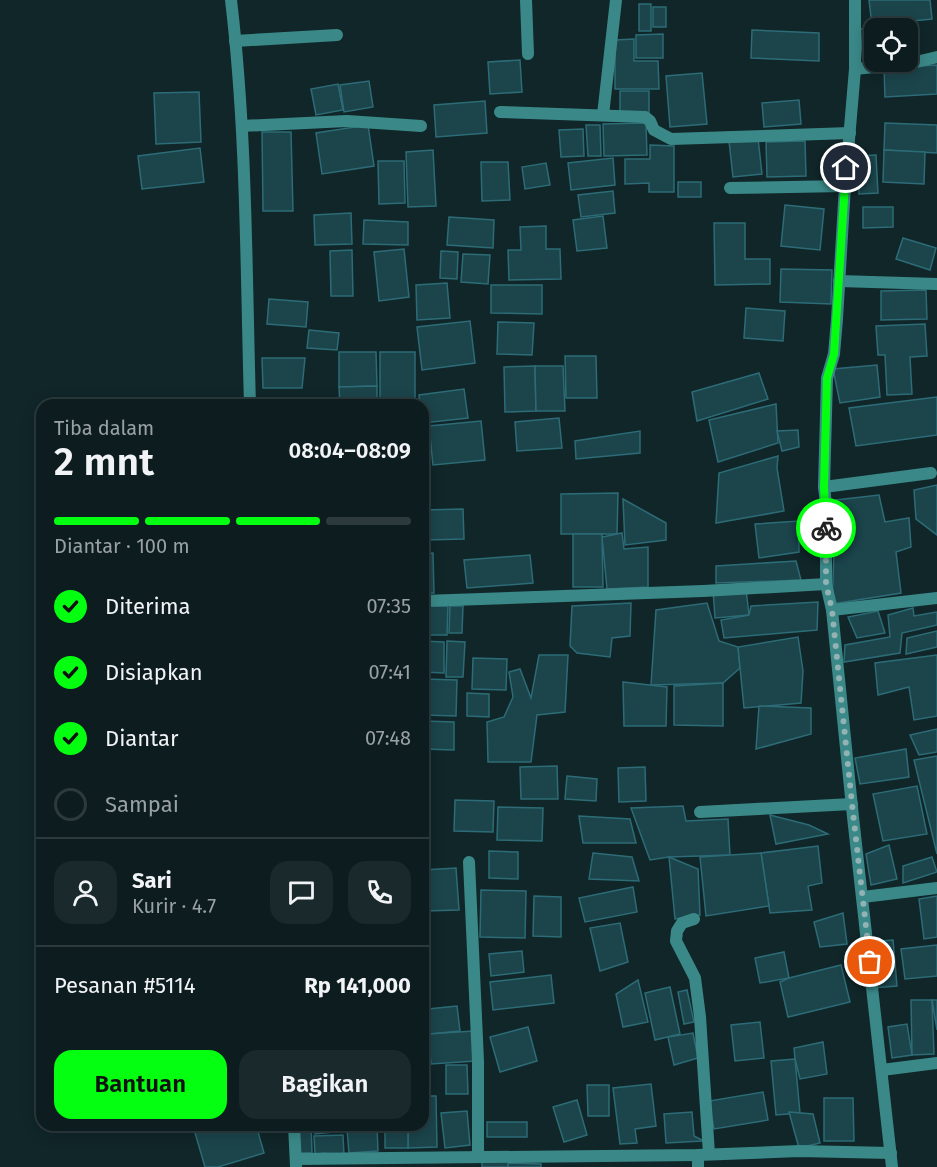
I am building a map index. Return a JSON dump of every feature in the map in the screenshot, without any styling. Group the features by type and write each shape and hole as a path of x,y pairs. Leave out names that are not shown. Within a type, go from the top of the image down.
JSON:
{"street":[{"path":"231,0 242,126 250,399"},
{"path":"526,0 528,54"},
{"path":"603,115 616,0"},
{"path":"855,0 855,69 834,354 827,378 824,487 826,584 832,610 892,1167"},
{"path":"236,41 337,35"},
{"path":"855,69 912,63 937,57"},
{"path":"500,112 645,117 650,121 654,130 671,139 850,133"},
{"path":"242,126 347,121 420,126"},
{"path":"730,188 845,186"},
{"path":"839,281 937,284"},
{"path":"824,487 931,473"},
{"path":"429,601 826,584"},
{"path":"832,610 937,598"},
{"path":"700,812 852,804"},
{"path":"469,862 478,1061 478,1157"},
{"path":"863,897 937,888"},
{"path":"694,919 682,923 677,931 676,941 695,978 700,1017 702,1159"},
{"path":"882,1070 937,1063"},
{"path":"294,1131 296,1163 478,1157 702,1159 799,1152 891,1153"}],"building":[{"path":"869,0 930,0 932,19 871,18"},
{"path":"639,4 651,4 651,31 639,31"},
{"path":"653,7 666,7 666,27 653,27"},
{"path":"860,29 864,29 864,63 863,63"},
{"path":"752,30 819,33 819,61 751,58"},
{"path":"663,34 663,58 636,58 636,35"},
{"path":"634,39 634,61 658,61 659,89 615,89 615,40"},
{"path":"520,60 522,92 490,94 488,62"},
{"path":"937,65 937,94 885,97 884,72 918,72 918,66"},
{"path":"702,73 707,124 670,127 666,76"},
{"path":"369,81 373,107 344,112 340,85"},
{"path":"338,84 343,110 316,115 311,89"},
{"path":"620,91 649,91 649,114 620,114"},
{"path":"199,92 201,142 156,144 154,93"},
{"path":"799,100 801,124 764,127 762,103"},
{"path":"485,101 487,133 436,137 434,105"},
{"path":"646,123 647,155 604,156 603,124"},
{"path":"885,123 937,125 937,153 884,150"},
{"path":"368,125 374,166 322,174 316,133"},
{"path":"586,125 600,125 601,156 588,156"},
{"path":"583,129 584,156 561,157 559,130"},
{"path":"262,132 291,132 293,211 263,211"},
{"path":"758,138 762,174 733,177 729,141"},
{"path":"805,141 806,176 767,177 766,142"},
{"path":"650,145 674,146 674,192 649,192 649,183 625,184 625,159 650,159"},
{"path":"200,148 204,182 142,189 138,156"},
{"path":"433,150 436,206 408,207 406,152"},
{"path":"884,150 925,152 924,184 883,182"},
{"path":"876,155 878,193 859,194 857,156"},
{"path":"613,158 615,185 571,190 568,163"},
{"path":"378,161 404,161 405,203 379,204"},
{"path":"481,162 508,162 510,200 482,201"},
{"path":"546,163 550,185 525,189 522,167"},
{"path":"678,182 701,182 701,197 678,197"},
{"path":"613,191 615,213 581,217 578,195"},
{"path":"785,205 824,209 820,250 781,246"},
{"path":"863,207 893,207 893,227 863,228"},
{"path":"351,213 352,244 315,245 314,215"},
{"path":"603,216 607,248 577,251 573,220"},
{"path":"449,217 494,220 493,248 447,245"},
{"path":"364,220 408,222 408,245 363,244"},
{"path":"714,223 745,223 745,259 770,259 770,284 715,285"},
{"path":"546,226 546,249 560,249 561,279 509,280 508,250 521,250 520,227"},
{"path":"903,238 936,248 930,270 896,259"},
{"path":"404,249 409,297 379,301 374,252"},
{"path":"352,250 353,296 331,296 330,251"},
{"path":"441,251 458,252 457,279 440,278"},
{"path":"463,254 490,255 488,284 461,282"},
{"path":"781,269 832,270 831,304 780,302"},
{"path":"447,283 450,318 417,320 416,285"},
{"path":"491,285 542,285 542,314 491,313"},
{"path":"926,290 927,319 881,320 881,291"},
{"path":"269,299 308,302 306,327 267,324"},
{"path":"746,308 785,311 783,341 744,338"},
{"path":"470,321 475,363 422,370 417,327"},
{"path":"498,322 534,323 532,355 497,354"},
{"path":"925,324 927,356 910,357 912,394 887,395 885,355 878,355 876,326"},
{"path":"309,330 339,333 337,350 307,348"},
{"path":"339,352 376,352 377,386 339,387"},
{"path":"380,352 415,352 415,399 380,399"},
{"path":"565,356 596,356 597,398 566,398"},
{"path":"262,358 305,358 302,388 263,388"},
{"path":"877,365 880,397 840,403 833,369"},
{"path":"535,366 536,411 505,412 504,367"},
{"path":"535,366 563,366 565,411 536,411"},
{"path":"759,373 768,399 697,421 692,392"},
{"path":"377,386 377,399 340,399 339,387"},
{"path":"464,389 468,418 429,422 429,399 419,399 419,395"},
{"path":"937,397 937,435 856,446 849,408"},
{"path":"776,404 778,443 718,462 709,420"},
{"path":"559,418 562,448 517,451 515,422"},
{"path":"481,421 485,460 433,465 429,426"},
{"path":"798,430 799,447 782,451 777,431"},
{"path":"640,431 640,453 576,459 575,441"},
{"path":"778,456 777,468 784,511 716,523 719,473"},
{"path":"937,485 937,535 916,519 914,490"},
{"path":"618,493 617,534 561,534 561,494"},
{"path":"879,495 885,522 909,518 911,547 896,552 901,593 832,604 836,500"},
{"path":"623,499 666,523 666,540 625,545"},
{"path":"463,509 464,539 429,540 429,510"},
{"path":"799,521 799,552 759,558 755,524"},
{"path":"622,533 624,549 648,547 648,587 607,589 602,537"},
{"path":"573,534 602,534 603,587 573,587"},
{"path":"429,553 433,553 434,593 429,593"},
{"path":"530,555 533,583 467,588 464,560"},
{"path":"796,561 801,580 716,583 716,566"},
{"path":"746,589 749,615 715,618 713,590"},
{"path":"818,602 817,630 724,638 721,620 749,615 751,606"},
{"path":"631,603 630,636 612,638 610,657 577,653 570,646 572,606"},
{"path":"707,603 719,641 738,647 740,668 723,683 651,685 656,610"},
{"path":"429,606 448,606 447,635 429,635"},
{"path":"450,606 463,606 462,633 449,633"},
{"path":"913,608 914,616 937,612 937,625 902,633 900,653 844,662 845,645 890,637 888,615"},
{"path":"878,611 885,633 857,638 848,617"},
{"path":"937,631 937,647 906,654 907,638"},
{"path":"798,637 803,671 801,703 744,708 738,647"},
{"path":"429,641 444,642 444,673 429,672"},
{"path":"447,641 465,642 463,677 446,677"},
{"path":"539,655 568,655 565,712 537,715 531,762 488,762 487,722 504,717 513,697 509,672 520,669 531,698"},
{"path":"937,655 937,716 914,720 909,687 878,695 875,663"},
{"path":"473,658 507,659 506,690 472,689"},
{"path":"429,679 457,680 456,716 429,715"},
{"path":"623,682 667,687 666,726 624,726"},
{"path":"723,683 723,726 674,725 674,686"},
{"path":"467,693 489,694 489,717 467,716"},
{"path":"759,706 811,708 811,734 756,749"},
{"path":"429,721 454,722 454,750 429,749"},
{"path":"937,729 937,752 919,755 910,735"},
{"path":"906,749 909,777 860,784 855,758"},
{"path":"937,756 937,854 914,760"},
{"path":"557,766 558,799 521,799 520,767"},
{"path":"645,767 646,801 619,802 618,768"},
{"path":"567,776 597,779 596,801 565,799"},
{"path":"917,786 927,834 883,841 873,794"},
{"path":"455,800 494,801 493,832 454,831"},
{"path":"683,806 686,821 728,819 730,855 669,857 650,860 631,808"},
{"path":"498,807 543,808 542,841 497,840"},
{"path":"770,815 809,825 828,834 776,844"},
{"path":"579,816 630,819 636,843 583,843"},
{"path":"889,845 897,879 871,885 866,854"},
{"path":"818,846 822,883 808,886 812,910 770,913 761,853"},
{"path":"489,851 518,852 518,879 489,878"},
{"path":"593,853 632,857 639,881 589,879"},
{"path":"761,853 769,906 706,916 700,857"},
{"path":"669,857 698,869 700,915 675,919"},
{"path":"932,857 937,872 903,883 903,866"},
{"path":"456,868 459,910 429,911 429,870"},
{"path":"633,887 637,912 585,922 579,898"},
{"path":"481,890 526,891 525,938 480,937"},
{"path":"534,896 561,897 561,937 533,936"},
{"path":"937,896 937,937 924,939 919,899"},
{"path":"843,913 847,944 820,947 814,922"},
{"path":"620,923 628,962 600,971 590,928"},
{"path":"893,940 897,986 873,988 868,942"},
{"path":"937,945 937,976 905,979 901,949"},
{"path":"522,951 524,972 491,976 489,954"},
{"path":"784,952 789,978 760,983 755,958"},
{"path":"841,965 850,1002 788,1017 780,982"},
{"path":"551,975 554,1003 493,1010 490,982"},
{"path":"638,980 648,1022 623,1027 616,994"},
{"path":"670,987 680,1034 655,1040 645,993"},
{"path":"687,990 694,1022 684,1024 678,992"},
{"path":"911,1000 932,1000 934,1054 912,1055"},
{"path":"932,1000 937,1000 937,1030"},
{"path":"457,1006 460,1031 430,1034 429,1009"},
{"path":"760,1022 764,1058 735,1061 731,1025"},
{"path":"907,1024 912,1055 892,1058 888,1027"},
{"path":"528,1027 537,1061 500,1072 490,1037"},
{"path":"473,1031 475,1061 431,1064 429,1034"},
{"path":"693,1033 698,1058 674,1065 668,1037"},
{"path":"823,1042 827,1074 800,1079 794,1048"},
{"path":"795,1059 800,1113 776,1115 771,1061"},
{"path":"446,1065 467,1065 468,1094 446,1094"},
{"path":"651,1084 656,1126 635,1129 637,1143 620,1144 613,1088"},
{"path":"587,1085 609,1085 609,1116 588,1116"},
{"path":"763,1092 768,1120 714,1129 709,1101"},
{"path":"429,1096 436,1096 437,1147 408,1148 408,1131 429,1131"},
{"path":"824,1098 853,1098 854,1141 824,1141"},
{"path":"577,1100 587,1135 564,1142 553,1107"},
{"path":"467,1111 470,1145 445,1148 441,1113"},
{"path":"692,1112 694,1136 704,1141 666,1143 664,1114"},
{"path":"789,1112 813,1114 820,1143 799,1148"},
{"path":"487,1122 527,1122 527,1137 487,1137"},
{"path":"194,1131 258,1131 264,1153 218,1167 205,1167"},
{"path":"296,1131 311,1131 312,1153 298,1153"},
{"path":"315,1131 343,1131 315,1134"},
{"path":"347,1131 377,1131 378,1151 349,1153"},
{"path":"385,1131 408,1131 408,1148 385,1148"},
{"path":"343,1135 344,1156 327,1157 326,1153 315,1154 314,1136"},
{"path":"482,1160 509,1160 508,1167 482,1167"},
{"path":"508,1163 541,1164 541,1167 508,1167"}],"way so far":[{"path":"826,528 826,584 832,610 870,962"}],"route":[{"path":"826,528 824,487 827,378 834,354 846,168"}]}
